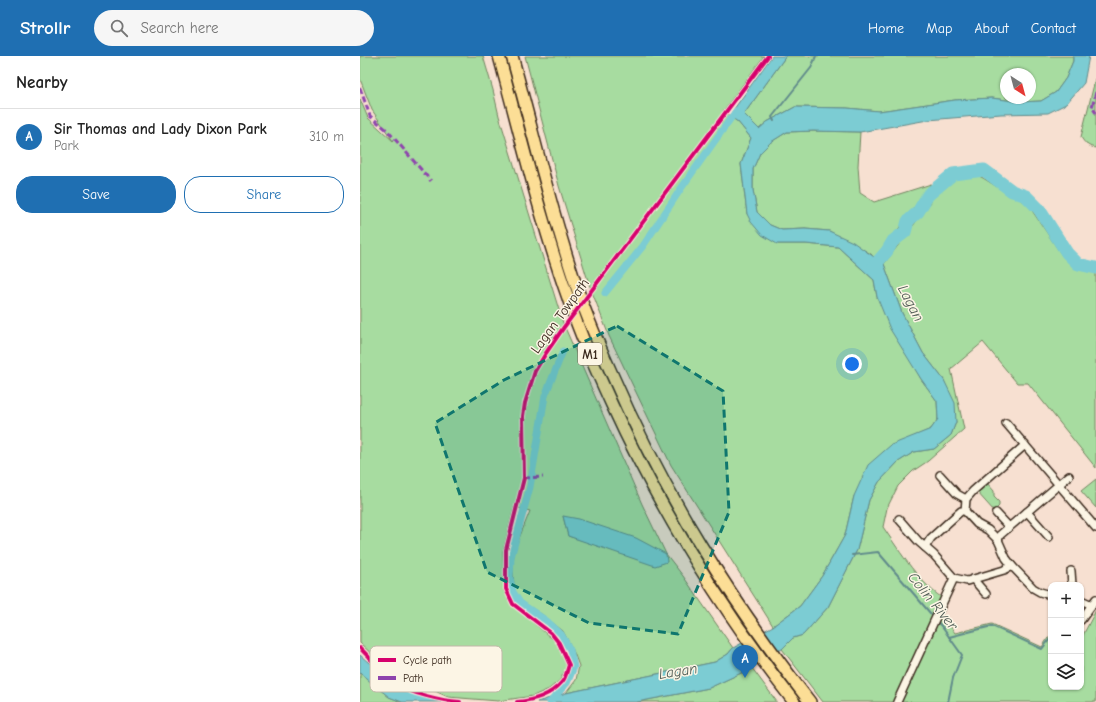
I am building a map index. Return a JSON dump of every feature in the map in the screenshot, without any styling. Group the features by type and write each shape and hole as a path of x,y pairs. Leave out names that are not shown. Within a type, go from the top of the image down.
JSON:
{"highway":[{"name":"M1","path":"499,56 548,237 568,301 623,429 652,486 690,554 738,629 794,702"},
{"name":"M1","path":"512,56 567,256 581,297 623,400 660,476 707,557 749,621 810,702"}],"lane":[{"path":"1006,423 1096,528"},
{"path":"965,511 966,500 973,491 1025,445"},
{"path":"940,475 957,494 966,500"},
{"path":"998,540 1000,535 1069,476"},
{"path":"925,547 931,538 962,511 965,511"},
{"path":"965,511 998,540 1006,558 1033,588 1048,594"},
{"path":"1027,512 1049,537"},
{"path":"996,513 1010,527"},
{"path":"899,519 954,578 967,581 1004,570 1012,566"},
{"path":"1071,571 1072,582"},
{"path":"897,702 954,578"},
{"path":"973,579 986,594"},
{"path":"1082,618 1094,602 1084,600"}],"highlighted area":[{"path":"617,326 723,391 729,512 678,634 589,623 487,572 435,423 504,380"}],"green space":[{"path":"360,56 483,56 499,116 563,323 642,504 666,554 733,648 728,654 715,662 566,693 576,680 579,666 573,650 563,631 543,615 520,600 514,590 514,551 530,511 514,507 503,551 504,591 512,605 556,642 567,666 560,680 549,689 533,696 498,701 448,697 437,692 502,692 502,646 370,646 370,652 360,643 360,99 368,118 393,141 372,110 360,79","holes":["563,516 603,547 568,536"]},
{"path":"525,56 764,56 723,111 738,122 751,138 741,164 747,214 777,244 806,244 838,247 874,280 877,297 921,379 937,401 938,419 931,429 915,436 854,496 845,535 822,576 800,606 773,626 671,465 609,336 589,284 559,186"},
{"path":"786,56 1073,56 1073,61 1066,78 1056,92 1041,101 1036,101 1036,68 1000,68 1000,99 992,98 955,100 879,111 847,108 795,107 767,122 759,129 744,114"},
{"path":"1096,76 1096,148 1091,147 1081,137"},
{"path":"787,132 860,132 858,166 860,193 874,202 931,184 876,260 871,254 829,231 805,229 782,230 770,225 757,212 753,190 753,169 760,153 771,142"},
{"path":"975,174 1027,203 1063,257 1078,269 1096,270 1096,468 1028,383 1017,383 983,342 951,369 964,429 928,461 913,471 898,486 887,508 883,527 912,568 928,586 947,601 942,615 955,633 992,624 1042,647 1048,638 1048,690 1084,690 1084,633 1096,610 1096,702 823,702 782,649 793,638 803,635 828,607 857,550 869,500 879,482 898,462 914,452 934,449 951,435 956,422 944,380 923,353 902,313 884,264 931,202 930,197 956,177"},
{"path":"1096,479 1096,508 1081,491"},
{"path":"987,483 994,491 994,497 999,502 999,506 994,511 977,492"},
{"path":"752,668 777,702 637,702 709,688"},
{"path":"360,673 370,681 370,692 383,692 389,697 402,702 360,702"}],"water":[{"name":"Lagan","path":"772,56 786,56 744,114 759,129 767,122 795,107 847,108 879,111 955,100 992,98 1000,99 1000,104 1036,104 1036,101 1041,101 1056,92 1066,78 1073,61 1073,56 1089,56 1084,83 1066,104 1048,113 1001,114 928,120 860,132 787,132 771,142 760,153 753,169 753,190 757,212 770,225 782,230 805,229 829,231 853,242 884,264 902,313 923,353 944,380 955,403 956,422 951,435 934,449 914,452 898,462 879,482 869,500 857,550 828,607 803,635 793,638 782,649 752,668 709,688 637,702 537,702 566,693 715,662 728,654 733,648 773,626 800,606 822,576 845,535 854,496 868,465 891,445 931,429 938,419 937,401 921,379 890,329 877,297 874,280 838,247 806,244 777,244 762,235 751,222 747,214 741,164 751,138 738,122 729,116"},
{"path":"563,516 579,519 636,538 666,554 667,562 655,566 568,536"},
{"path":"360,655 370,664 370,681 360,673"},
{"path":"383,692 411,692 422,697 441,702 402,702 389,697"}],"waterway":[{"path":"774,121 772,117 811,68 816,56"},
{"path":"605,293 643,246 680,190 736,111"},
{"path":"874,266 887,251 893,241 905,232 908,221 918,212 928,195 953,174 984,170 1012,191 1026,196 1039,209 1067,253 1078,264 1096,268"},
{"path":"550,702 567,683 574,667 570,650 561,634 548,622 520,603 513,592 510,578 511,557 530,487 545,396 563,351"},
{"name":"Colin River","path":"852,555 878,552 942,627 962,655 953,678 948,702"},
{"path":"949,637 992,626 1042,649 1048,641"}],"marked path":[{"path":"360,88 370,116 387,130 431,181"},
{"path":"1096,92 1092,107 1096,113"},
{"path":"524,478 543,477"}],"cycle path":[{"name":"Lagan Towpath","path":"517,702 530,700 552,691 563,680 569,665 559,643 551,633 513,604 506,589 506,550 524,478 523,416 525,403 535,371 564,327 768,56"},
{"path":"360,648 370,658"},
{"path":"414,692 444,700 460,702"}],"place":[{"name":"Sir Thomas and Lady Dixon Park","path":"745,678"}]}
